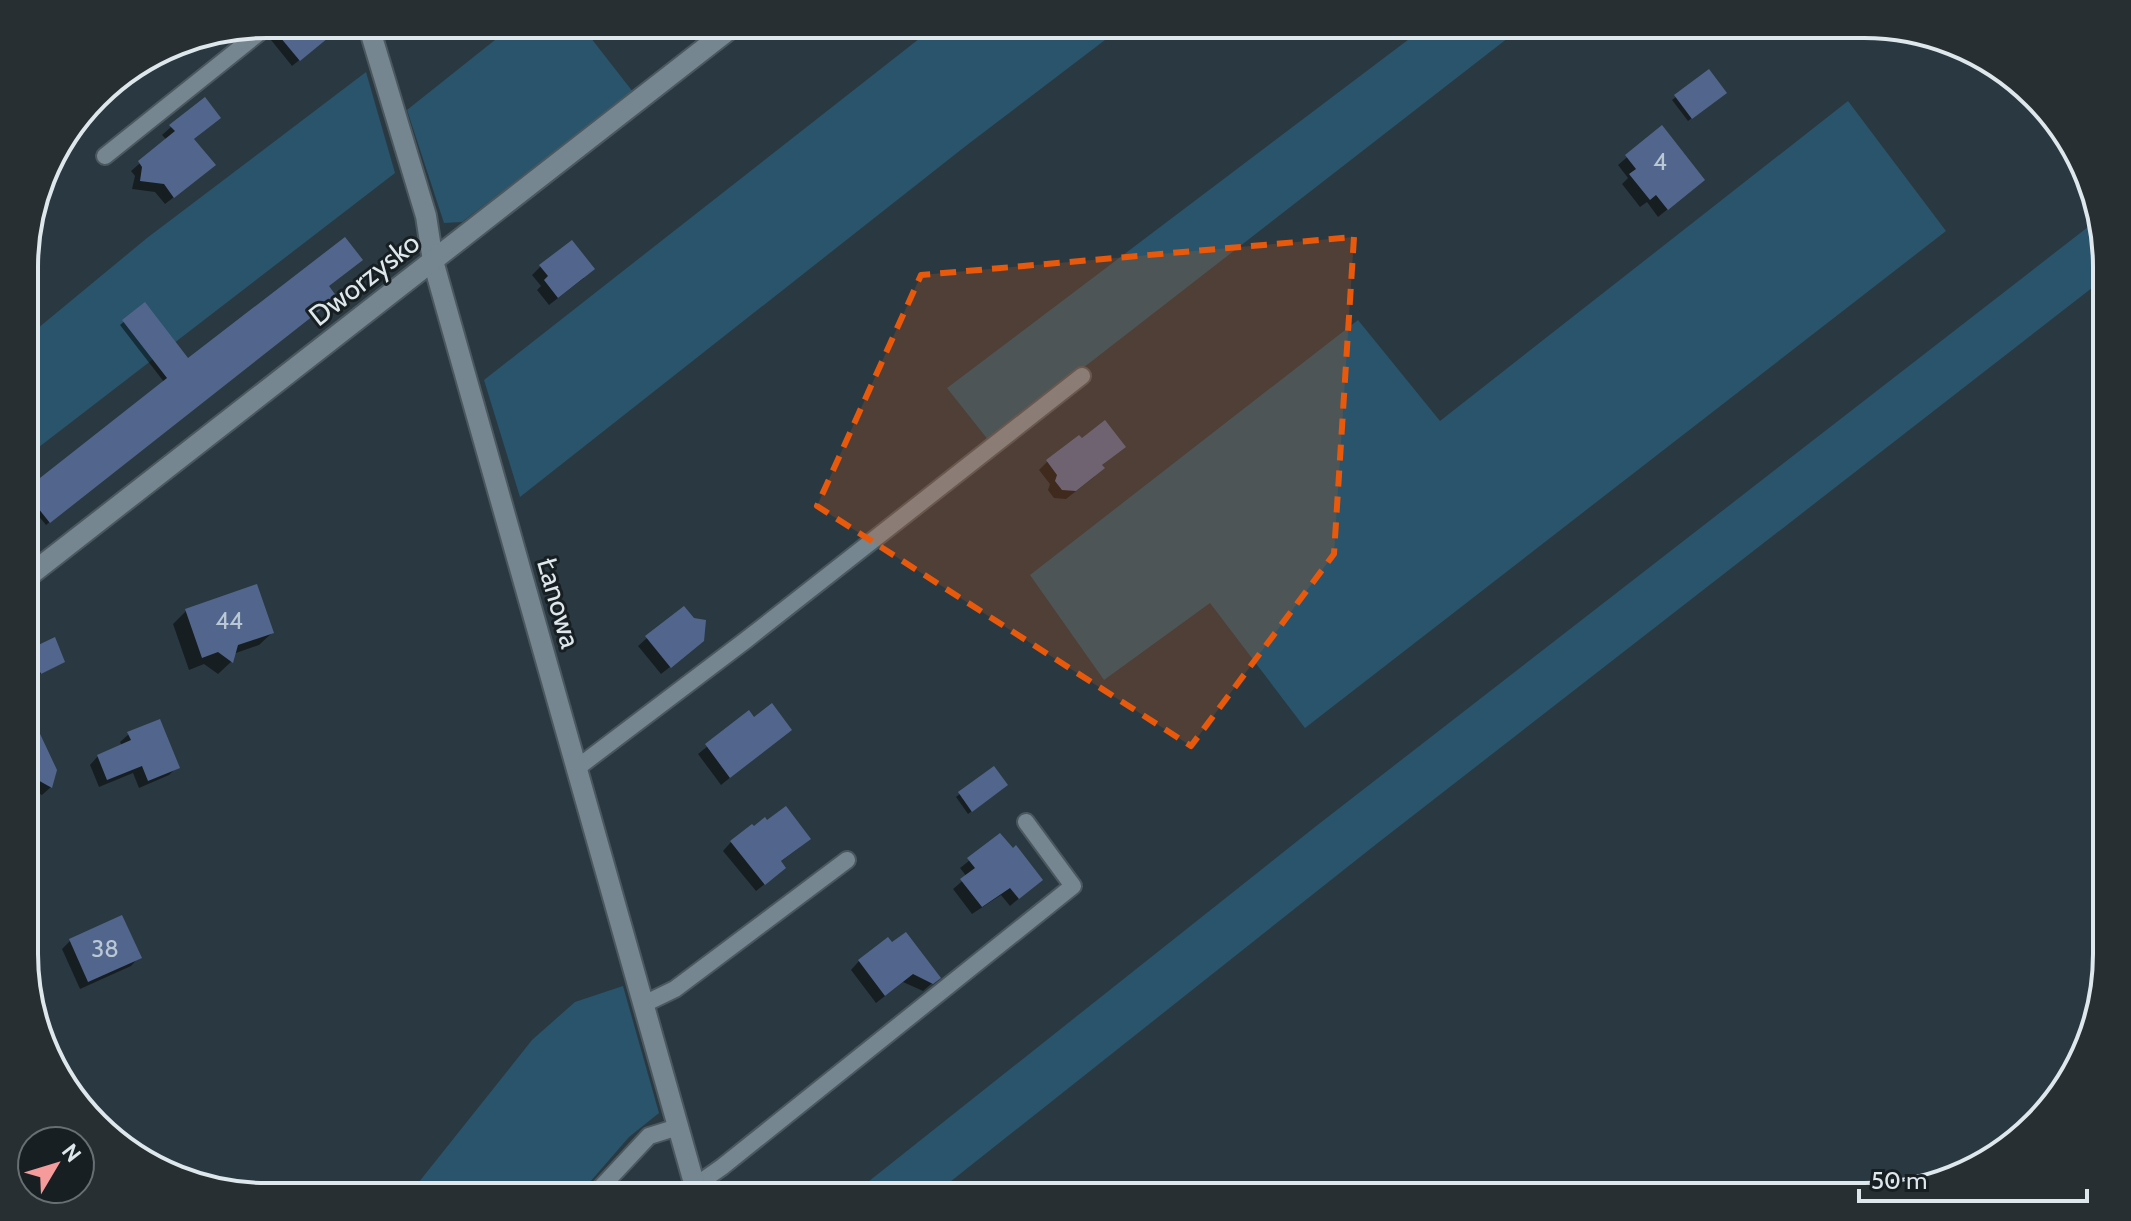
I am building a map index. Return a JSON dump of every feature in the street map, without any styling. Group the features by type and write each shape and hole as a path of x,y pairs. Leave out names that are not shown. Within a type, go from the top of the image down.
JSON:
{"street":[{"name":"Łanowa","path":"372,38 426,216 433,261 694,1183"},
{"name":"Dworzysko","path":"38,569 718,38"}],"lane":[{"path":"105,156 252,38"},
{"path":"577,768 746,640 1082,376"},
{"path":"705,1183 1073,886 1026,822"},
{"path":"644,1004 675,989 847,860"},
{"path":"605,1183 649,1136 678,1127"}],"highlighted area":[{"path":"1354,237 1334,554 1191,746 817,506 921,275"}],"shaded area":[{"path":"497,38 591,38 633,92 462,222 444,223 407,110"},
{"path":"920,38 1108,38 520,497 484,380"},
{"path":"1410,38 1508,38 989,441 947,388"},
{"path":"366,72 395,173 38,448 38,328 147,238"},
{"path":"1848,101 1946,231 1305,728 1210,603 1104,680 1030,575 1358,320 1440,421"},
{"path":"2090,226 2093,287 1379,842 949,1183 867,1183 1315,827"},
{"path":"623,986 659,1113 629,1137 589,1183 418,1183 532,1040 575,1002"}],"building":[{"path":"281,38 328,38 300,61"},
{"path":"1709,69 1727,93 1692,119 1674,95"},
{"path":"205,97 221,118 194,139 216,165 174,198 164,184 140,181 142,167 138,161 175,131 169,125"},
{"path":"1662,125 1705,180 1668,210 1656,195 1650,200 1629,174 1636,169 1625,155"},
{"path":"345,237 363,260 329,286 337,297 50,523 38,508 38,480 167,378 122,320 145,302 188,358"},
{"path":"572,240 595,269 558,298 544,280 548,276 539,265"},
{"path":"1105,420 1126,447 1076,491 1062,490 1055,481 1057,475 1046,460"},
{"path":"257,584 274,633 238,645 233,663 218,652 202,658 185,609"},
{"path":"684,606 694,618 706,620 704,641 671,668 645,636"},
{"path":"55,637 65,662 41,674 38,645"},
{"path":"772,703 792,730 730,778 705,744 749,710 754,717"},
{"path":"160,719 180,768 148,781 142,766 107,780 97,755 131,740 127,732"},
{"path":"38,730 57,770 52,788 38,780"},
{"path":"994,766 1008,785 972,812 958,792"},
{"path":"786,806 811,839 781,861 786,868 765,885 730,841 752,824 754,826 765,817 767,820"},
{"path":"1000,833 1013,848 1016,845 1043,880 1019,899 1010,888 982,907 960,879 975,868 967,858"},
{"path":"122,915 142,958 88,982 69,939"},
{"path":"906,932 941,978 933,984 913,974 885,996 858,960 888,937 892,942"}]}
